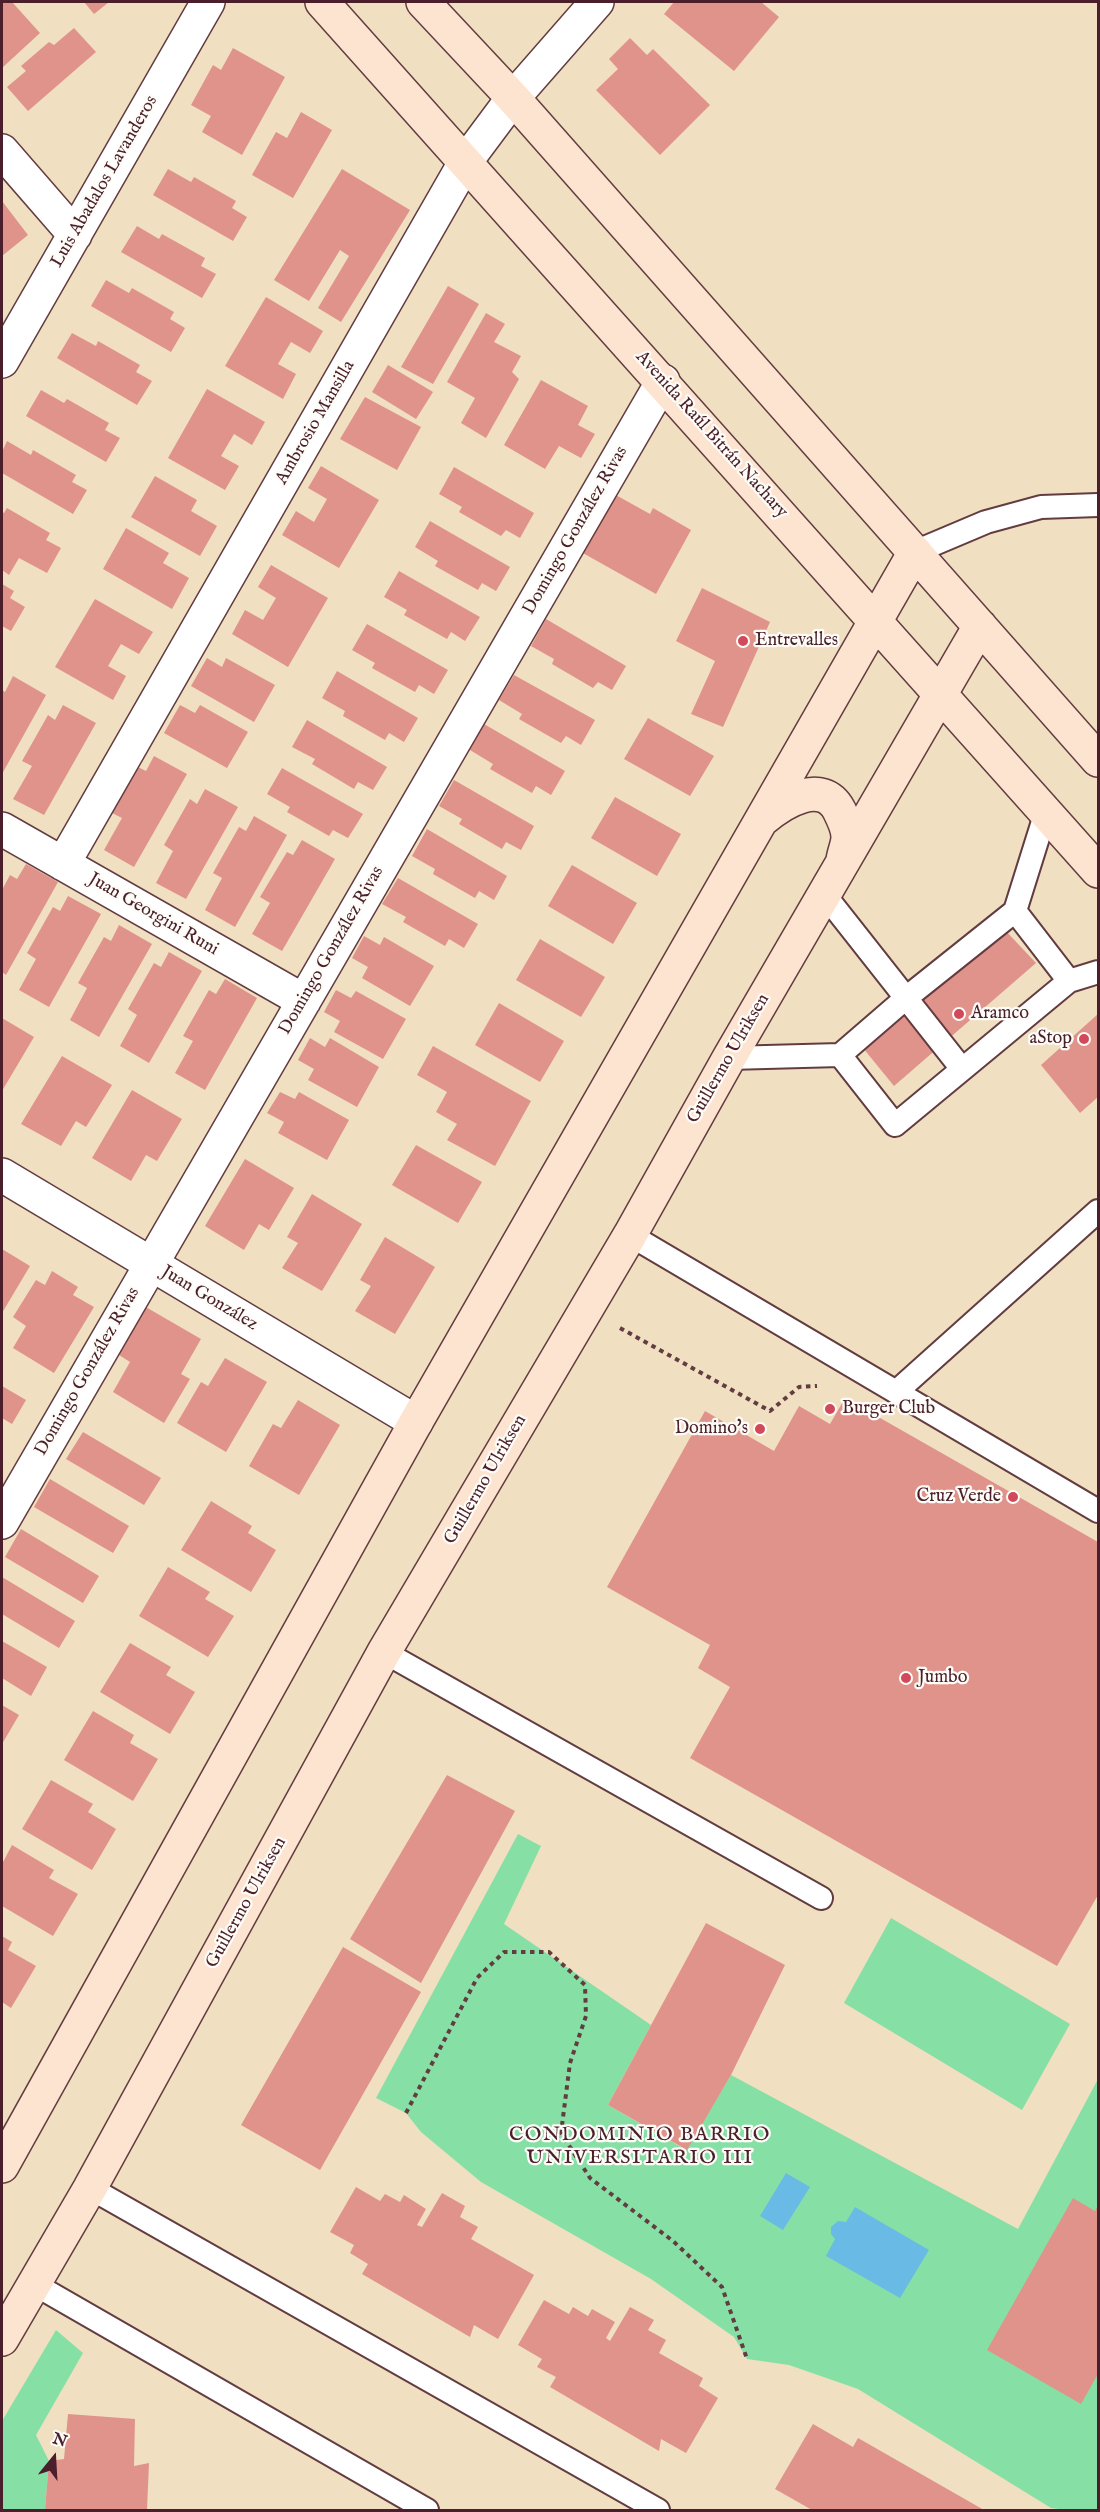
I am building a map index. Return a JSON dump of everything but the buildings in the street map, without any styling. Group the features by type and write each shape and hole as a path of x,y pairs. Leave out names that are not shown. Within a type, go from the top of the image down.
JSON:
{"main road":[{"name":"Avenida Raúl Bitrán Nachary","path":"322,2 876,619 940,695 1098,871"},
{"path":"423,2 513,98 1098,760"},
{"path":"2,2166 416,1422 915,552"},
{"name":"Guillermo Ulriksen","path":"2,2339 90,2188 384,1652 630,1235 729,1058 980,626"},
{"path":"760,821 775,808 801,796 819,793 835,802 844,820 848,837 842,865"}],"street":[{"name":"Luis Abadalos Lavanderos","path":"2,361 208,2"},
{"name":"Ambrosio Mansilla","path":"63,864 466,161 513,98 597,2"},
{"path":"2,151 75,235"},
{"name":"Domingo González Rivas","path":"2,1522 663,381"},
{"name":"Juan Georgini Runi","path":"2,829 304,1001"},
{"name":"Juan González","path":"2,1175 416,1422"}],"lane":[{"path":"915,552 986,522 1041,507 1098,505"},
{"path":"729,1058 840,1055 906,998 1015,911 1046,812"},
{"path":"824,894 962,1069"},
{"path":"1015,911 1069,981"},
{"path":"840,1055 895,1125 1069,981 1098,972"},
{"path":"896,1392 1098,1211"},
{"path":"630,1235 1092,1508"},
{"path":"384,1652 821,1898"},
{"path":"90,2188 658,2511"},
{"path":"34,2284 427,2511"}],"path":[{"path":"586,1309 770,1411 799,1388 826,1388"},
{"path":"406,2113 477,1978 504,1952 549,1952 585,1985 586,2016 570,2063 561,2133 590,2178 673,2241 722,2288 747,2359"}],"green space":[{"path":"518,1834 541,1846 504,1924 651,2025 608,2105 686,2150 731,2075 1018,2229 1098,2079 1098,2510 1051,2508 858,2389 789,2365 747,2359 734,2337 651,2279 481,2182 421,2132 406,2113 376,2098"},
{"path":"891,1918 1070,2024 1022,2110 844,2003"},
{"path":"56,2330 83,2353 36,2435 49,2461 45,2510 2,2510 2,2421"}],"water":[{"path":"786,2173 810,2187 783,2230 760,2216"},
{"path":"855,2207 929,2250 900,2298 826,2256 835,2239 831,2234 831,2227 838,2221 846,2222"}],"place":[{"name":"Entrevalles","path":"743,641"},
{"name":"Aramco","path":"959,1014"},
{"name":"aStop","path":"1084,1039"},
{"name":"Burger Club","path":"830,1409"},
{"name":"Domino's","path":"760,1429"},
{"name":"Cruz Verde","path":"1013,1497"},
{"name":"Jumbo","path":"906,1678"}],"district":[{"name":"CONDOMINIO BARRIO UNIVERSITARIO III","path":"640,2148"}]}
